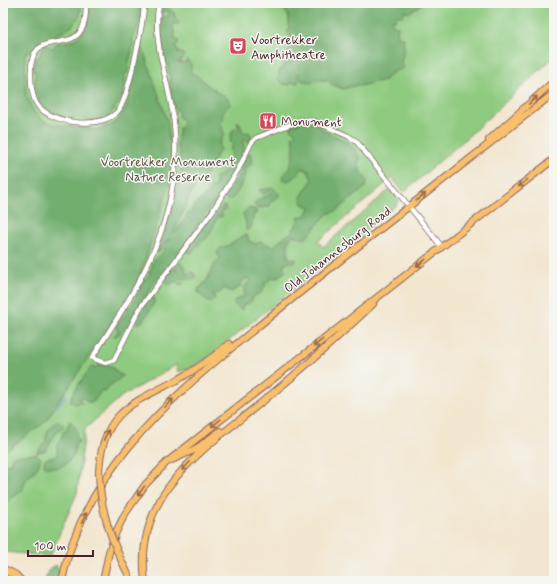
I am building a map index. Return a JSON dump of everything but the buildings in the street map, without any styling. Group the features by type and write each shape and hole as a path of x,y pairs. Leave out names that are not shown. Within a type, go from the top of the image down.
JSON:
{"highway":[{"path":"3,569 15,575 21,581"}],"main road":[{"path":"452,173 554,81"},
{"name":"Old Johannesburg Road","path":"62,581 66,563 86,512 121,454 141,431 211,364 300,292 554,93"},
{"path":"103,581 109,552 125,514 145,486 167,462 382,292 554,159"},
{"path":"131,579 116,550 105,521 99,492 99,472 103,441 110,426 130,404 191,372 300,292"},
{"path":"145,581 145,537 156,506 164,491 173,479 196,456 367,310 382,292"},
{"path":"167,462 196,449 289,378"}],"street":[{"path":"86,3 81,31 69,39 48,43 39,49 32,61 31,76 34,97 45,112 62,119 90,122 102,122 110,118 117,112 124,102 142,23 144,3"},
{"path":"159,3 157,21 158,38 174,126 174,174 171,200 160,236 141,280 92,358 107,363 116,358 140,308 222,196 239,168 251,143 262,134 301,120 314,121 356,141 442,247"}],"green space":[{"name":"Voortrekker Monument Nature Reserve","path":"3,3 554,3 554,57 462,142 404,192 392,178 318,241 323,247 389,190 395,193 399,201 396,205 364,233 208,357 193,367 178,372 176,365 122,396 85,429 77,493 50,556 3,552"},
{"path":"3,3 82,3 80,16 71,27 25,54 26,95 34,112 44,121 52,124 96,130 112,125 119,119 126,109 141,43 168,123 172,176 138,283 45,422 3,453"},
{"path":"90,3 141,3 139,22 132,40 134,42 128,66 130,69 124,76 126,79 122,94 123,97 112,113 107,117 98,120 64,118 59,113 58,114 46,108 39,100 37,96 35,84 36,78 33,66 36,58 39,57 45,45 52,48 56,44 72,41 80,36 87,25"},
{"path":"163,3 168,3 166,6 175,14 174,16 179,22 177,25 174,23 173,28 175,34 174,37 178,40 178,44 175,46 178,54 181,52 184,55 182,60 178,62 185,63 187,60 191,65 191,73 198,76 209,86 215,89 215,92 225,96 231,104 222,113 224,116 221,124 224,133 219,145 220,150 203,178 197,181 173,234 180,227 198,202 207,195 211,188 216,185 216,176 220,177 231,162 230,159 232,154 230,151 233,144 230,142 231,134 234,129 239,131 237,122 239,122 243,132 250,133 251,137 249,142 243,139 244,150 240,158 241,161 221,194 201,219 187,242 151,287 147,296 142,298 125,329 118,335 114,336 118,331 116,326 127,312 126,309 132,304 143,281 150,274 149,271 153,266 152,263 163,253 166,243 170,239 167,240 158,253 157,251 168,225 166,221 170,220 168,216 171,214 179,185 177,178 180,172 184,171 180,169 180,152 177,146 179,128 183,125 182,120 178,116 179,113 174,107 171,94 170,76 167,62 164,57 162,37 160,36 163,28 160,25 160,18 170,15 165,9 161,15"},
{"path":"285,3 424,3 408,13 405,11 402,16 396,16 395,20 391,20 392,24 398,27 397,35 404,38 403,46 405,47 401,62 404,67 403,69 392,72 392,74 385,80 343,89 331,84 328,80 317,80 311,83 301,80 297,66 287,53 290,51 290,42 288,39 291,37 287,31 290,28 288,26 288,14 285,12"},
{"path":"287,60 291,61 299,78 298,83 291,82 290,85 283,84 278,79 279,72"},
{"path":"303,122 313,123 351,145 361,159 358,161 360,171 367,180 366,187 336,211 327,214 305,239 293,235 288,242 288,258 296,259 296,262 285,263 283,267 286,271 276,278 271,277 268,282 264,282 266,286 263,288 262,292 254,296 250,303 243,305 242,310 234,304 235,300 244,296 244,288 250,281 247,278 241,282 240,287 231,292 224,288 220,293 213,294 215,298 210,303 198,293 198,289 208,278 220,258 217,253 220,248 225,247 247,235 249,241 255,244 260,241 273,247 292,232 299,217 307,215 310,207 303,204 301,197 312,180 308,171 302,168 298,175 288,181 282,179 289,168 293,157 294,144 292,137 296,133 291,129 292,125"},
{"path":"249,153 252,155 251,164 246,169 247,172 237,192 231,199 228,200 225,198 226,195 241,173 242,164"},
{"path":"273,188 280,195 271,202 269,207 257,208 254,203 263,197 271,195 269,192 263,194 259,190"},
{"path":"224,205 226,209 222,211 222,217 218,216 206,239 199,243 191,253 186,252 192,242 197,239 202,228 214,213 216,213"},
{"path":"248,208 255,209 257,213 254,214 252,226 246,230 246,223 243,214"},
{"path":"180,262 186,269 185,274 193,272 196,277 193,279 182,279 184,283 180,285 175,281 169,285 167,283 166,276 172,268 177,270 175,264"},
{"path":"150,298 154,298 155,301 143,321 138,324 136,320"},
{"path":"98,365 112,366 116,372 123,376 108,387 106,392 101,391 93,402 87,402 83,397 79,399 82,403 75,404 71,402 73,394 91,367 96,368"},
{"path":"58,420 64,426 55,434 46,450 36,453 46,441 46,435 49,429"},
{"path":"70,421 77,430 76,439 79,441 75,444 74,456 59,468 46,467 44,464 45,459 57,456 57,445"},
{"path":"35,454 41,458 38,467 25,481 23,489 3,506 3,465 10,463 13,456"},
{"path":"56,565 61,572 62,577 55,581 45,581 48,570"}],"waterway":[{"path":"57,408 66,394"}],"place":[{"name":"Voortrekker Amphitheatre","path":"238,46"},
{"name":"Monument","path":"268,121"}]}
